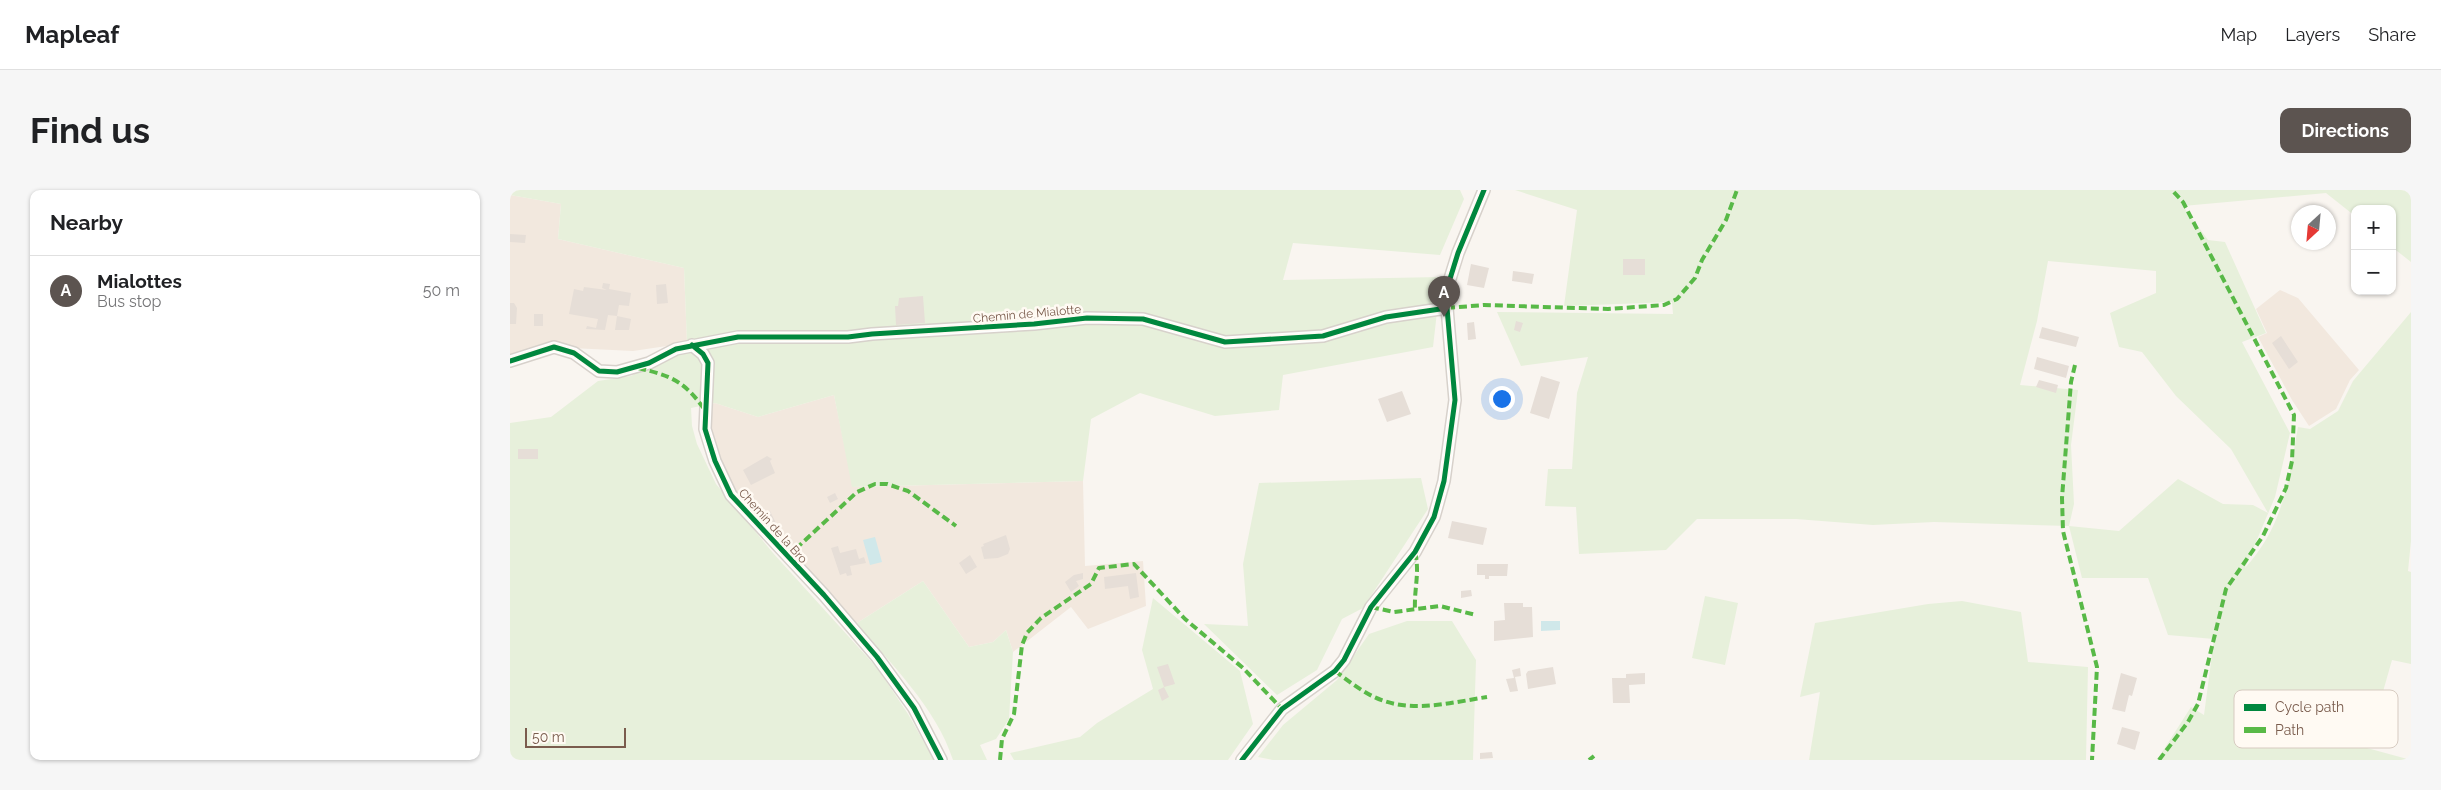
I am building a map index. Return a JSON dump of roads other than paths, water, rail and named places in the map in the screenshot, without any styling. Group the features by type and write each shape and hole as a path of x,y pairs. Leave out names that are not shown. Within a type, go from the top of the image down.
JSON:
{"street":[{"path":"1242,760 1282,709 1335,671 1344,660 1371,607 1415,552 1434,517 1444,480 1455,400 1447,308 1449,282 1458,253 1484,190"},
{"name":"Chemin de Mialotte","path":"692,345 738,337 848,337 1015,326 1086,318 1143,318 1225,342 1323,336 1386,317 1447,308"},
{"path":"510,361 554,347 574,353 599,370 616,372 642,366 676,349 692,345"},
{"name":"Chemin de la Bro","path":"692,345 703,354 708,363 705,429 715,461 731,495 824,595 877,657 914,708 942,760"}],"water":[{"path":"875,537 882,562 870,565 863,540"},
{"path":"1541,621 1560,621 1560,630 1541,631"}],"place":[{"name":"Mialottes","path":"1444,317"}]}
